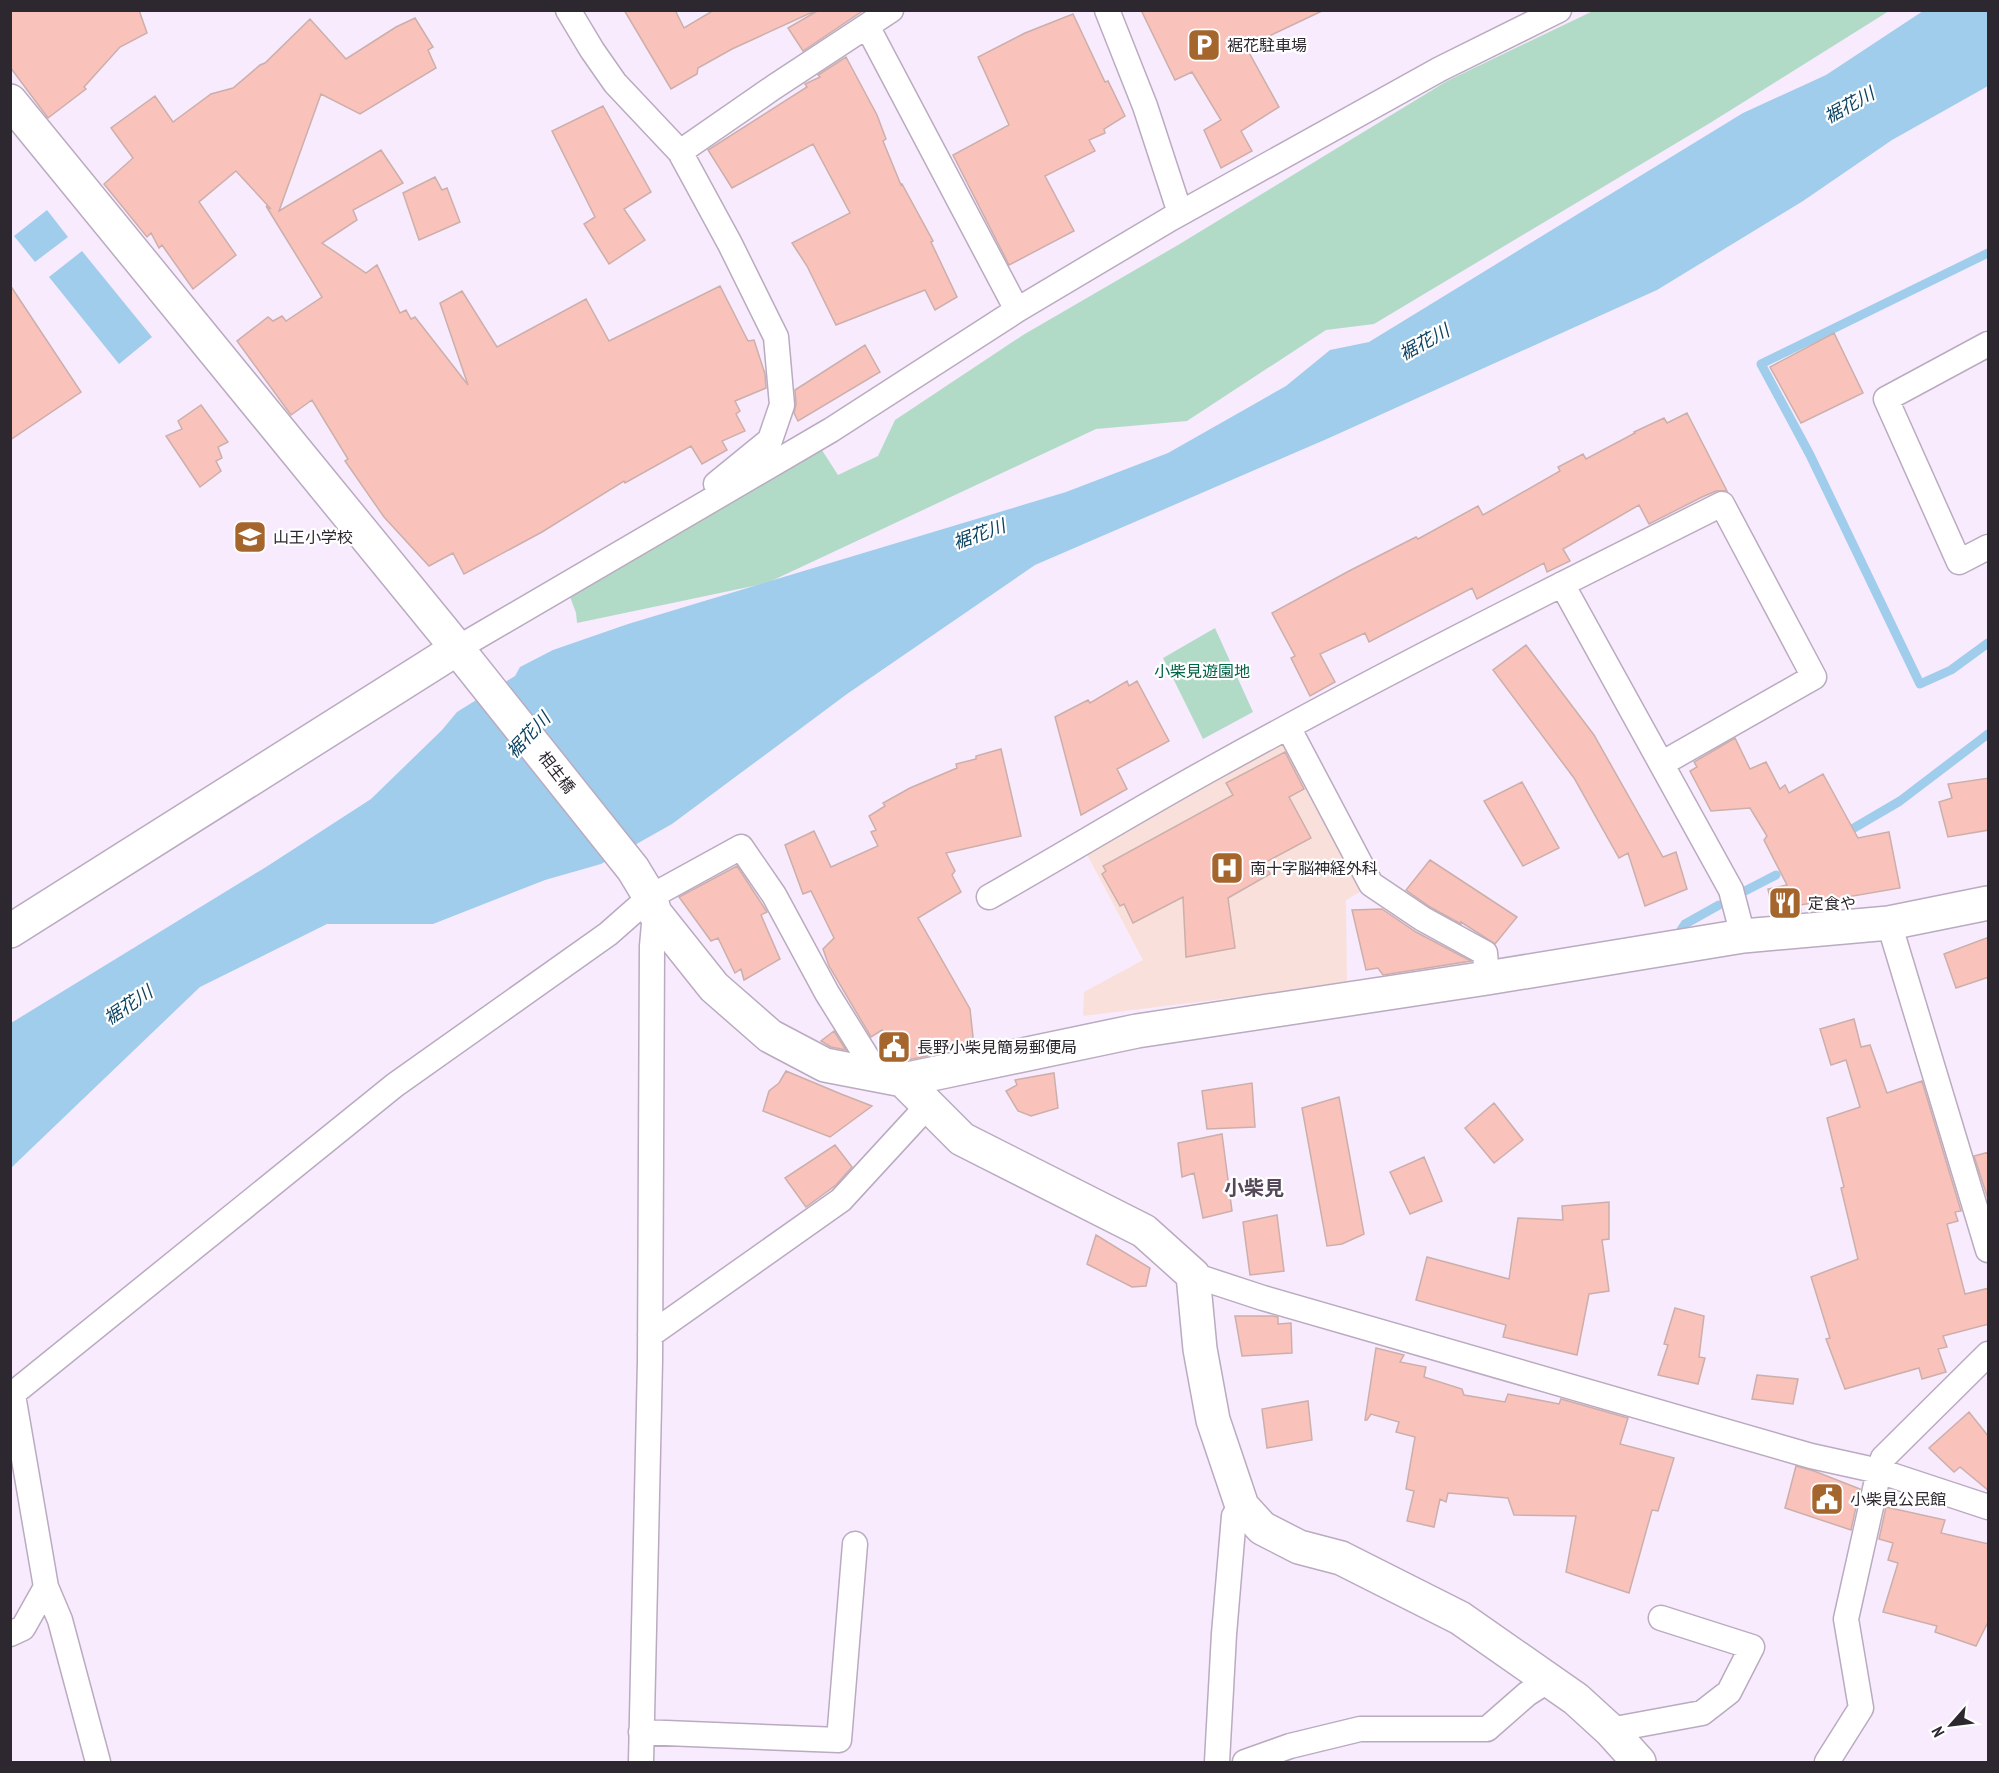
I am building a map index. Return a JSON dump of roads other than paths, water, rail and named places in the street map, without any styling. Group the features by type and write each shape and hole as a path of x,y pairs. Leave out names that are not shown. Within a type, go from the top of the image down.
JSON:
{"street":[{"path":"568,10 615,83 680,152 730,244 776,337 782,405 770,440 652,535"},
{"path":"680,152 891,10"},
{"path":"1107,10 1145,106 1180,213"},
{"path":"10,931 467,659 652,535 831,430 1017,310 1180,213 1440,69 1559,10"},
{"path":"867,26 1017,310"},
{"name":"相生橋","path":"10,101 467,659 633,869 653,905 714,987 770,1036 825,1065 900,1084"},
{"path":"1989,344 1886,399 1959,562 1989,547"},
{"path":"989,897 1288,727 1562,584 1722,504 1814,678 1663,763"},
{"path":"1562,584 1663,763 1731,890 1743,936"},
{"path":"1288,727 1371,884 1423,919 1485,953 1487,978"},
{"path":"98,1762 60,1620 45,1587 12,1396 395,1085 608,934 741,847 774,895 827,993 921,1113 842,1200 650,1335"},
{"path":"900,1084 1137,1031 1487,978 1743,936 1889,923 1989,903"},
{"path":"641,1762 650,1335 653,905"},
{"path":"1889,923 1989,1250"},
{"path":"900,1084 962,1139 1144,1231 1193,1275 1263,1298 1810,1456 1879,1471 1989,1507"},
{"path":"1193,1275 1200,1349 1212,1420 1242,1506 1262,1528 1299,1547 1341,1558 1460,1618 1576,1699 1610,1730 1639,1762"},
{"path":"1827,1762 1861,1708 1846,1619 1883,1458 1989,1354"},
{"path":"1218,1762 1224,1634 1234,1516 1242,1506"},
{"path":"641,1732 839,1740 855,1544"},
{"path":"10,1634 23,1628 45,1587"},
{"path":"1610,1730 1702,1713 1729,1692 1752,1647 1661,1618"},
{"path":"1245,1762 1290,1746 1360,1729 1487,1729 1527,1694 1549,1680"}],"water":[{"name":"裾花川","path":"1923,11 1988,11 1988,86 1892,140 1803,201 1657,290 1329,438 1035,565 847,694 672,824 601,864 545,880 433,924 327,924 200,987 11,1168 11,1023 266,867 371,799 442,730 457,712 515,676 520,667 553,650 628,624 1066,492 1168,453 1286,386 1330,350 1369,342 1743,113 1826,75"},
{"path":"47,210 68,237 35,262 14,236"},
{"path":"82,251 152,337 119,364 49,277"}],"waterway":[{"path":"1988,253 1761,364 1810,455 1920,684 1951,670 1988,643"},
{"path":"1842,835 1900,801 1988,734"},
{"path":"1743,892 1776,875"},
{"path":"1681,930 1685,924 1719,905"}],"place":[{"name":"裾花駐車場","path":"1204,45"},
{"name":"山王小学校","path":"250,537"},
{"name":"南十字脳神経外科","path":"1227,868"},
{"name":"定食や","path":"1785,903"},
{"name":"長野小柴見簡易郵便局","path":"894,1047"},
{"name":"小柴見公民館","path":"1827,1499"}],"district":[{"name":"小柴見","path":"1254,1188"}],"park label":[{"name":"小柴見遊園地","path":"1202,671"}]}
